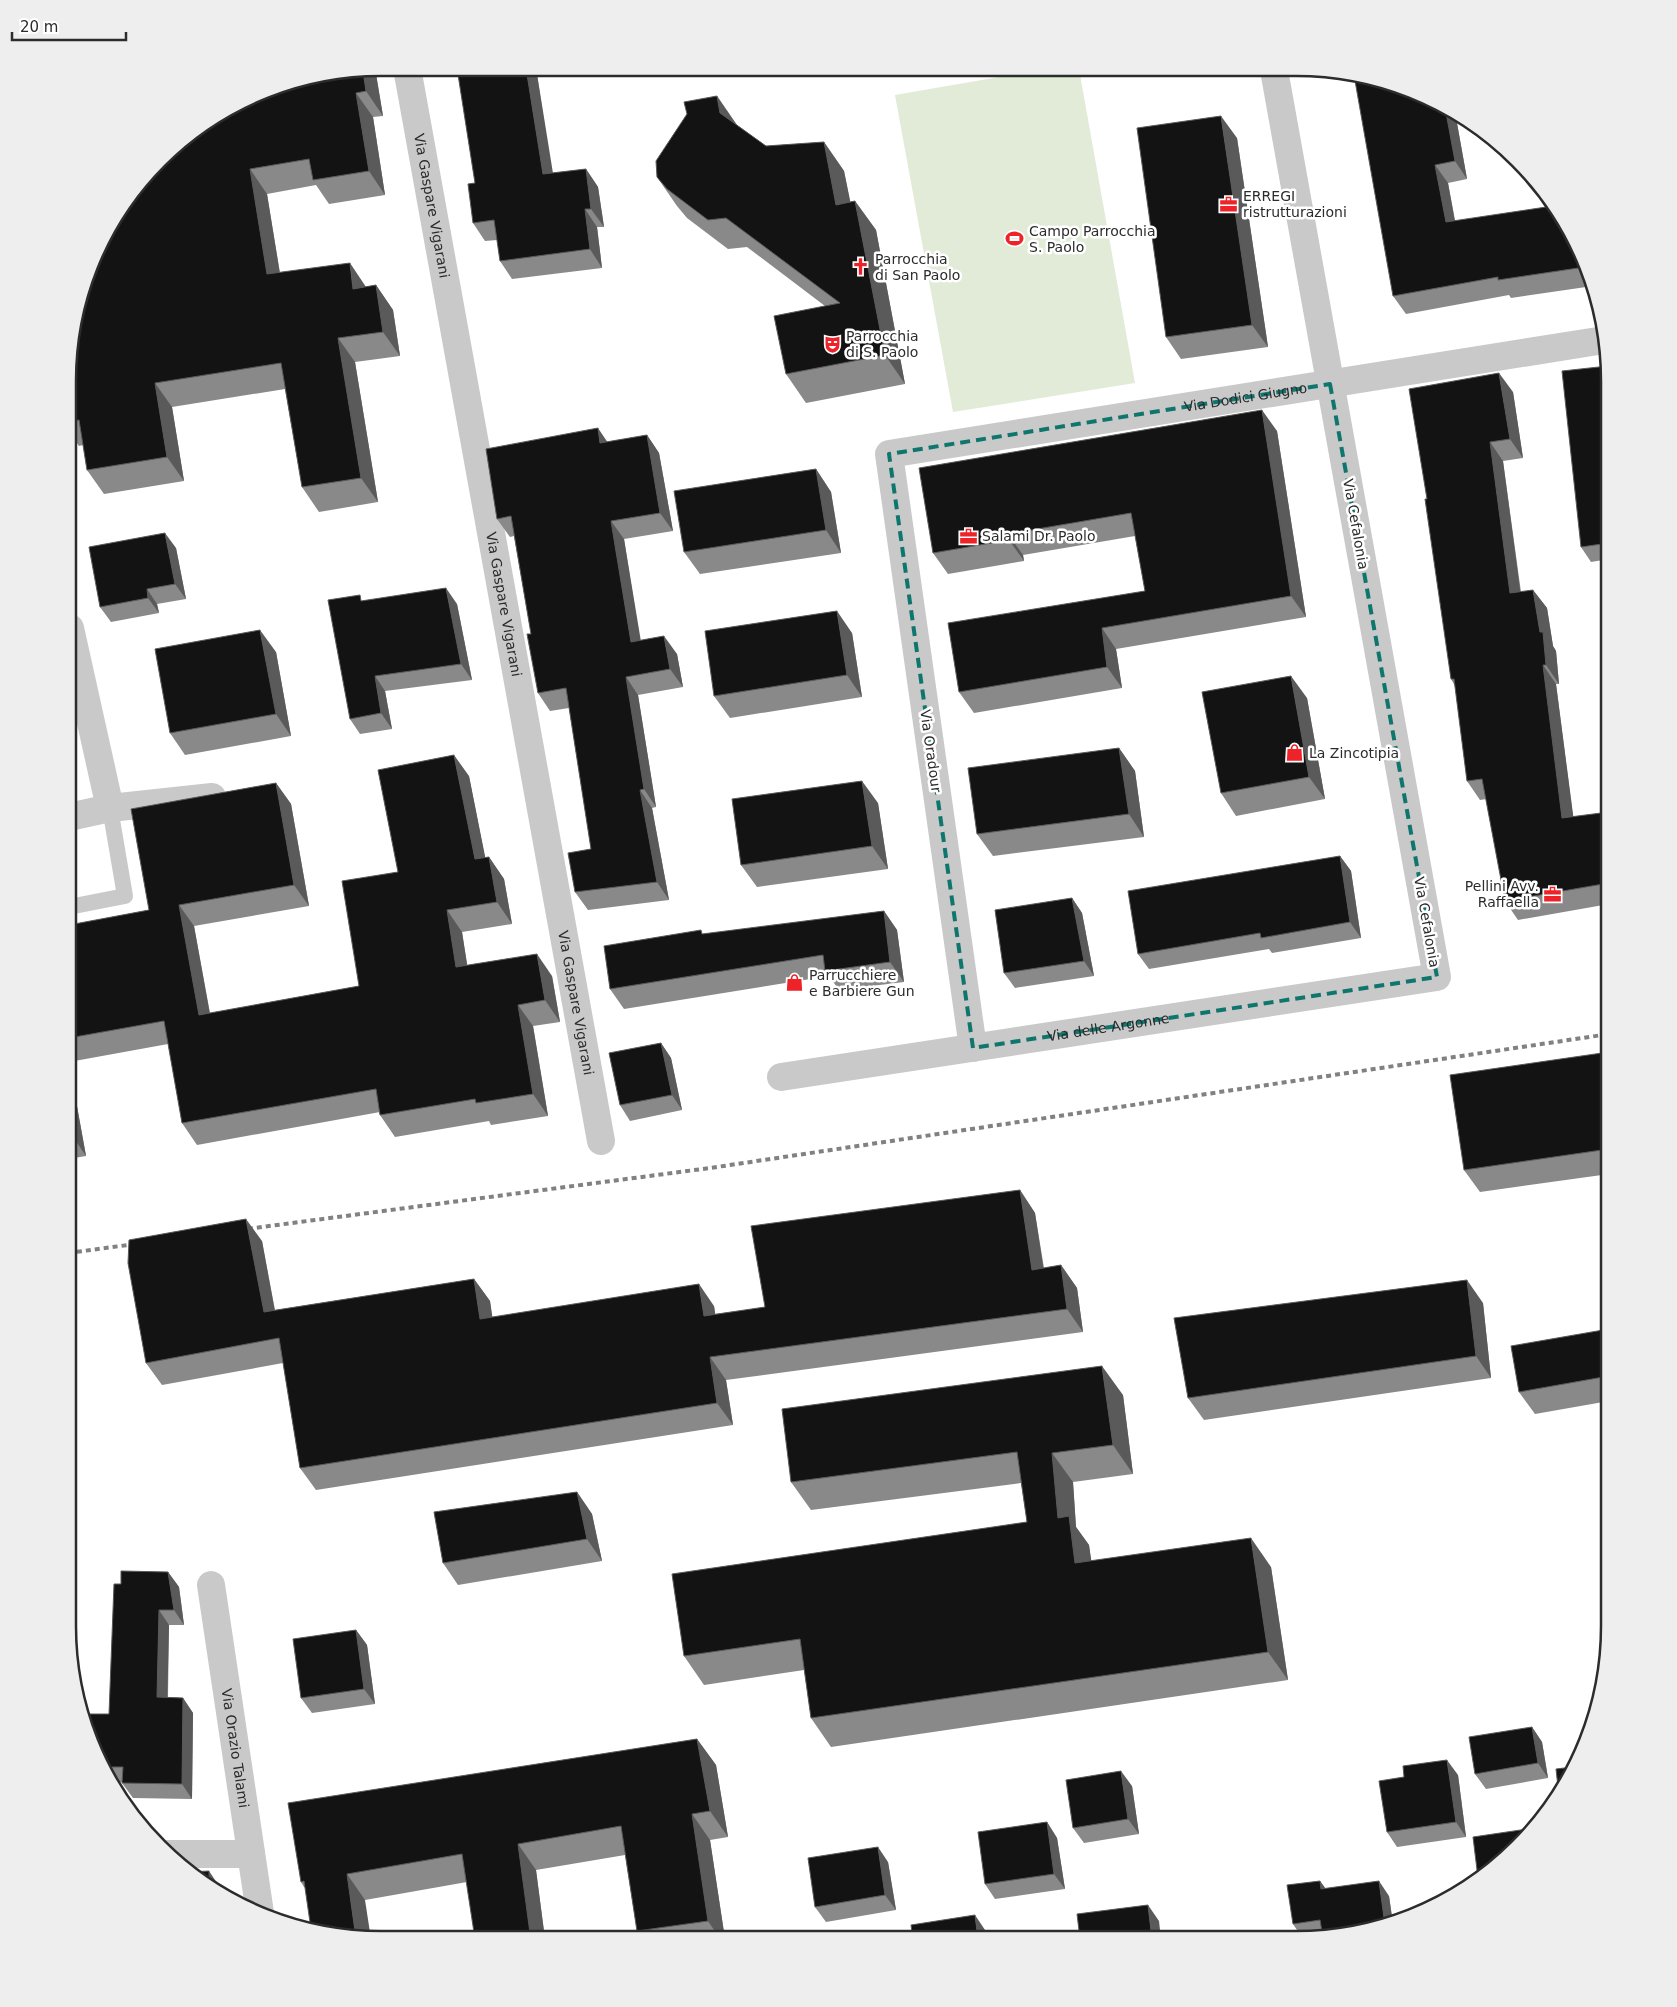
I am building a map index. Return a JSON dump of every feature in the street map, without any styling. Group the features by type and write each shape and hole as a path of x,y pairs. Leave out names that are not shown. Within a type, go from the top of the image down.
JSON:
{"street":[{"name":"Via Gaspare Vigarani","path":"408,76 601,1141"},
{"name":"Via Cefalonia","path":"1275,76 1437,977"},
{"name":"Via Dodici Giugno","path":"889,454 1598,341"},
{"name":"Via Oradour","path":"889,454 973,1048"},
{"path":"76,655 110,808"},
{"path":"76,815 110,808 239,794"},
{"name":"Via delle Argonne","path":"781,1076 1437,977"},
{"name":"Via Orazio Talami","path":"212,1585 259,1905"},
{"path":"179,1854 251,1854"}],"lane":[{"path":"76,906 125,896 110,808"}],"highlighted area":[{"path":"1330,384 1437,977 973,1048 889,454"}],"green space":[{"name":"Campo Parrocchia S. Paolo","path":"1005,76 1080,76 1135,383 953,412 895,95"}],"building":[{"path":"458,76 527,76 543,174 586,169 591,209 585,209 590,249 500,261 494,220 473,223 468,184 475,183"},
{"path":"364,77 366,91 356,93 369,171 313,180 309,159 250,169 267,274 350,263 353,289 376,285 383,332 338,338 361,478 302,487 281,363 155,383 167,457 87,470 79,420 76,420 77,361 82,322 92,283 99,264 117,229 152,180 196,139 229,117 264,99 322,82"},
{"path":"1355,82 1413,99 1447,116 1455,161 1435,165 1446,222 1546,207 1560,229 1579,268 1498,280 1498,277 1393,296"},
{"name":"Parrocchia di San Paolo","path":"717,96 720,113 766,146 824,142 836,205 855,201 885,355 786,374 774,316 840,303 726,218 708,220 667,189 657,177 656,161 687,114 684,102"},
{"path":"1221,116 1252,325 1166,337 1137,128"},
{"path":"1600,367 1601,544 1581,547 1562,371"},
{"path":"1499,373 1510,439 1490,442 1510,593 1533,590 1540,632 1543,632 1546,665 1543,665 1562,818 1601,813 1601,884 1505,901 1482,779 1467,781 1454,679 1451,679 1425,499 1427,499 1409,389"},
{"path":"1262,410 1291,596 1102,628 1107,667 959,692 948,623 1145,591 1131,513 1008,534 1009,540 933,553 919,468"},
{"path":"598,428 600,443 647,435 660,513 611,521 631,642 664,636 670,669 626,677 644,789 640,790 657,882 575,892 568,853 591,849 566,688 538,693 527,634 531,634 511,516 497,519 486,449"},
{"path":"816,469 826,530 684,552 674,491"},
{"path":"165,533 175,584 147,589 148,598 100,607 89,547"},
{"path":"446,588 461,664 375,676 381,713 350,719 328,600 360,595 361,601"},
{"path":"837,611 847,675 714,696 705,631"},
{"path":"260,630 276,714 170,733 155,649"},
{"path":"1291,676 1309,777 1221,793 1202,692"},
{"path":"1119,748 1129,814 977,834 968,768"},
{"path":"454,755 475,859 489,857 497,902 447,910 456,967 537,954 545,1000 518,1005 533,1094 476,1103 475,1099 380,1115 376,1089 182,1123 164,1021 76,1037 76,924 149,910 131,809 276,783 294,885 179,905 199,1015 359,986 342,881 398,872 378,770"},
{"path":"862,781 872,846 741,865 732,799"},
{"path":"1340,856 1350,922 1261,938 1260,933 1138,954 1128,891"},
{"path":"1072,898 1084,961 1004,973 995,910"},
{"path":"884,911 890,962 825,971 823,955 610,989 604,946 701,930 702,934"},
{"path":"661,1043 672,1095 620,1105 609,1053"},
{"path":"1601,1053 1601,1150 1464,1170 1450,1075"},
{"path":"1020,1190 1032,1270 1061,1265 1067,1309 710,1357 717,1403 300,1468 279,1338 146,1363 128,1263 129,1240 246,1219 264,1312 474,1279 480,1319 699,1284 704,1316 765,1307 751,1226"},
{"path":"1467,1280 1476,1356 1188,1398 1174,1318"},
{"path":"1601,1330 1601,1377 1519,1392 1511,1346"},
{"path":"1102,1366 1113,1445 1052,1453 1058,1518 1069,1516 1075,1563 1251,1538 1268,1652 811,1718 800,1639 684,1656 672,1574 1027,1522 1017,1452 791,1482 782,1409"},
{"path":"577,1492 587,1539 443,1563 434,1512"},
{"path":"121,1571 168,1572 174,1610 159,1610 157,1697 183,1698 182,1784 122,1783 123,1767 111,1767 92,1724 89,1714 109,1714 114,1584 121,1584"},
{"path":"356,1630 364,1689 301,1698 293,1639"},
{"path":"1532,1727 1538,1763 1475,1774 1469,1737"},
{"path":"697,1739 710,1811 692,1814 708,1921 637,1931 621,1826 518,1844 530,1931 474,1931 462,1854 347,1874 355,1929 310,1922 304,1881 301,1882 288,1803"},
{"path":"1447,1760 1456,1822 1387,1832 1379,1781 1404,1777 1403,1766"},
{"path":"1565,1768 1557,1782 1556,1769"},
{"path":"1121,1771 1128,1819 1073,1828 1066,1780"},
{"path":"1047,1822 1054,1874 985,1884 978,1832"},
{"path":"1522,1830 1497,1855 1477,1871 1473,1837"},
{"path":"878,1847 885,1895 815,1907 808,1858"},
{"path":"201,1871 209,1871 209,1877"},
{"path":"1320,1881 1321,1889 1379,1881 1384,1918 1355,1925 1322,1929 1320,1920 1293,1924 1287,1885"},
{"path":"1148,1905 1151,1931 1079,1931 1077,1914"},
{"path":"975,1915 977,1931 912,1931 911,1925"}],"railway":[{"path":"239,1230 710,1168 1601,1035"},
{"path":"76,1252 143,1243"}],"place":[{"name":"ERREGI ristrutturazioni","path":"1229,204"},
{"name":"Campo Parrocchia S. Paolo","path":"1015,239"},
{"name":"Parrocchia di San Paolo","path":"861,267"},
{"name":"Parrocchia di S. Paolo","path":"832,344"},
{"name":"Salami Dr. Paolo","path":"968,536"},
{"name":"La Zincotipia","path":"1295,753"},
{"name":"Pellini Avv. Raffaella","path":"1553,894"},
{"name":"Parrucchiere e Barbiere Gun","path":"795,983"}]}
